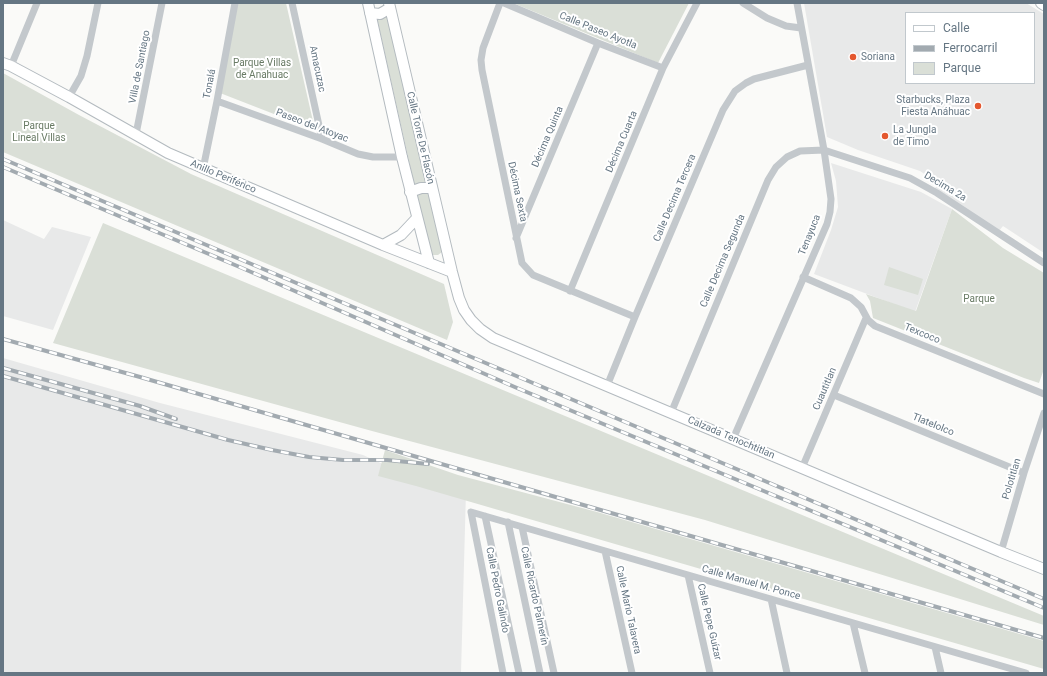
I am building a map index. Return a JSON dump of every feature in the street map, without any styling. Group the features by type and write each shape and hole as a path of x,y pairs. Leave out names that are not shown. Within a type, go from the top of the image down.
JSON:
{"street":[{"path":"7,64 37,3"},
{"path":"69,97 81,76 87,56 98,3"},
{"name":"Villa de Santiago","path":"136,134 162,3"},
{"name":"Tonalá","path":"203,169 235,3"},
{"name":"Amacuzac","path":"292,3 322,139"},
{"name":"Décima Sexta","path":"500,3 483,48 481,60 522,263 533,275 635,317"},
{"name":"Calle Paseo Ayotla","path":"504,3 598,43 663,68"},
{"name":"Décima Cuarta","path":"570,291 663,68 697,3"},
{"path":"743,3 767,18 786,26 801,28"},
{"name":"Tenayuca","path":"733,439 827,224 832,199 797,3"},
{"path":"369,8 380,14 389,6"},
{"name":"Calle Torre De Flacón","path":"389,6 452,272"},
{"path":"369,8 410,192 429,263"},
{"name":"Décima Quinta","path":"516,238 598,43"},
{"name":"Anillo Periférico","path":"7,64 168,153 383,245 452,272"},
{"name":"Calle Decima Tercera","path":"607,386 723,110 735,91 746,83 754,79 808,65"},
{"name":"Paseo del Atoyac","path":"217,101 322,139 358,154 374,157 402,157"},
{"name":"Decima 2a","path":"824,150 910,178 937,193 1044,263"},
{"name":"Calle Decima Segunda","path":"671,413 776,167 787,157 800,151 824,150"},
{"path":"410,192 421,188 432,188"},
{"path":"383,245 401,235 417,218"},
{"name":"Calzada Tenochtitlan","path":"452,272 464,310 480,329 493,338 1044,569"},
{"name":"Texcoco","path":"803,277 851,298 861,307 869,322 875,326 1044,394"},
{"name":"Cuautitlan","path":"802,468 866,318"},
{"name":"Tlatelolco","path":"834,395 1024,473"},
{"name":"Polotitlan","path":"1001,552 1024,473 1044,413"},
{"name":"Calle Manuel M. Ponce","path":"471,512 1022,672"},
{"name":"Calle Pedro Galindo","path":"471,512 503,673"},
{"name":"Calle Pedro Galindo","path":"485,516 519,673"},
{"name":"Calle Ricardo Palmerín","path":"508,522 540,673"},
{"name":"Calle Ricardo Palmerín","path":"522,527 554,673"},
{"name":"Calle Mario Talavera","path":"605,551 632,673"},
{"name":"Calle Pepe Guízar","path":"688,575 710,673"},
{"path":"771,599 787,673"},
{"path":"853,623 865,673"},
{"path":"935,647 941,673"}],"shaded area":[{"path":"804,3 1026,3 1044,14 1044,253 1003,226 999,231 934,190 938,183 920,171 858,150 827,137"},
{"path":"831,163 921,192 952,209 915,312 814,274 838,207 836,181"},
{"path":"3,220 44,239 52,227 91,237 53,330 3,316"},
{"path":"3,358 160,403 363,455 418,480 466,491 461,673 3,673"}],"green space":[{"name":"Parque Villas de Anahuac","path":"237,3 286,3 315,130 220,93"},
{"path":"513,3 689,3 658,63"},
{"path":"387,14 442,250 442,252 438,255 432,255 429,251 377,18"},
{"name":"Parque Lineal Villas","path":"3,73 191,174 444,284 453,322 447,340 3,152"},
{"name":"Parque","path":"952,209 1003,248 1044,273 1044,369 1039,383 873,318 870,301 866,294 916,311"},
{"path":"103,223 1044,616 1044,625 705,520 372,431 53,343"},
{"path":"889,267 923,279 918,295 884,285"},
{"path":"385,450 458,475 597,512 1044,641 1044,669 378,476"}],"railway":[{"path":"3,159 1044,599"},
{"path":"3,167 242,268 517,388 1044,608"},
{"path":"3,339 140,377 1044,638"},
{"path":"3,368 140,406 176,419"},
{"path":"3,376 228,440 272,450 309,457 343,460 387,460 428,464"}],"place":[{"name":"Soriana","path":"853,57"},
{"name":"Starbucks, Plaza Fiesta Anáhuac","path":"978,106"},
{"name":"La Jungla de Timo","path":"885,136"}]}
